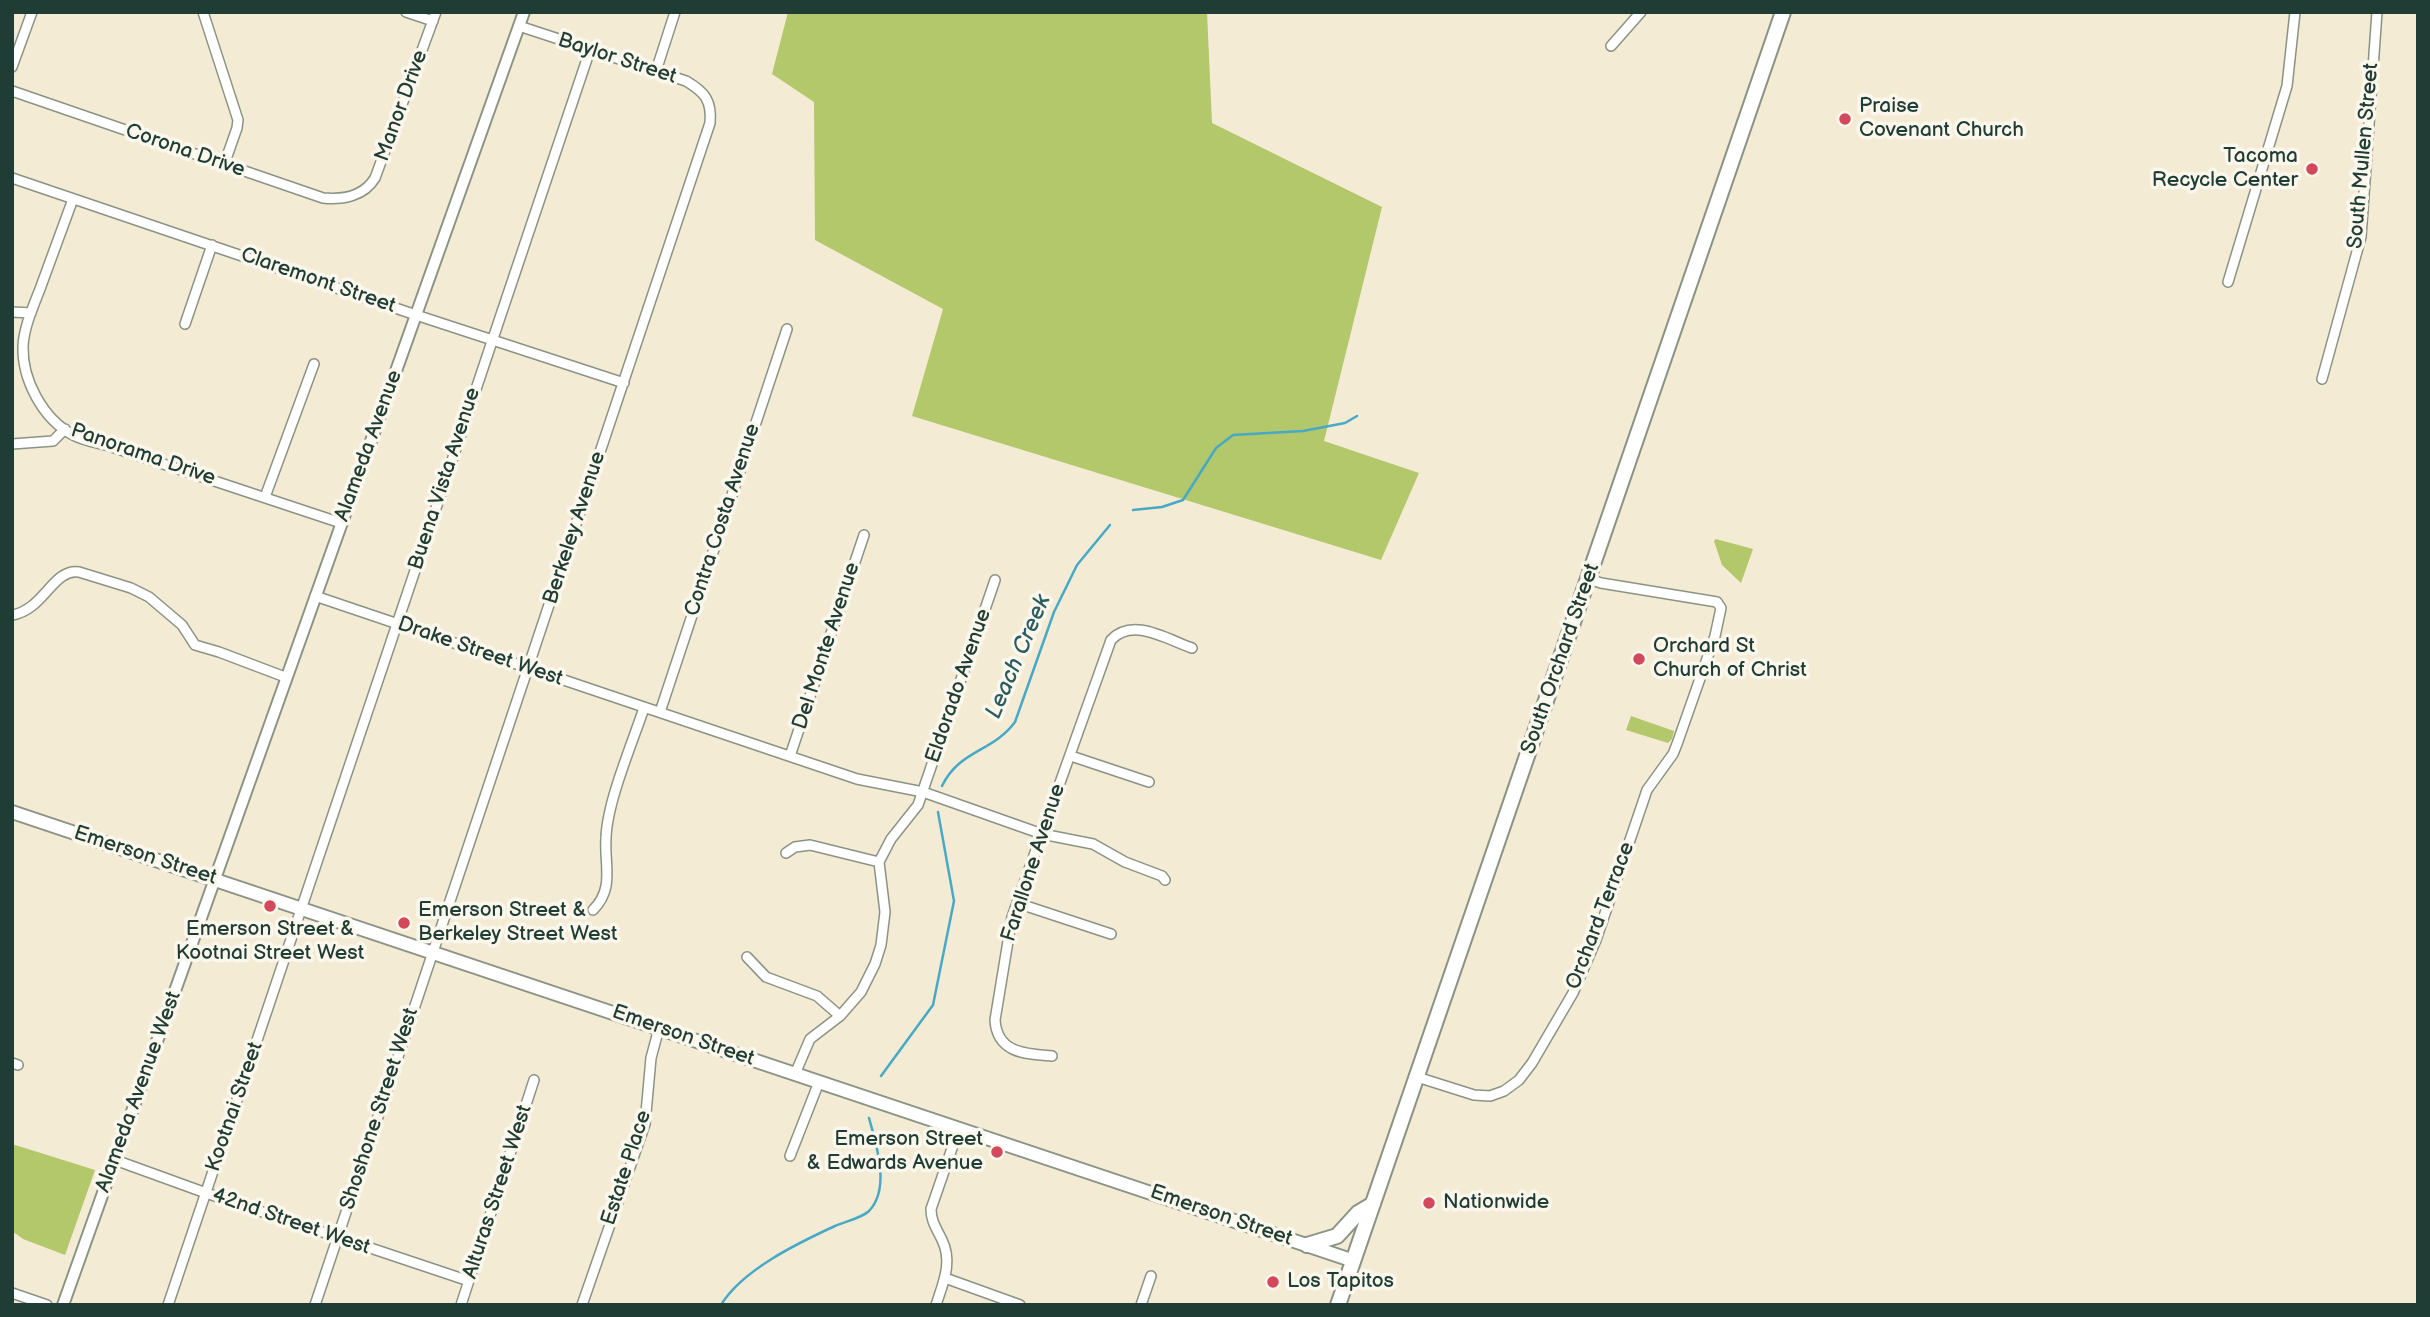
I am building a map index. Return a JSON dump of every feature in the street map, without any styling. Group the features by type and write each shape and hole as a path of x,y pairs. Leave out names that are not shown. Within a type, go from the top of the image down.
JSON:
{"main road":[{"name":"South Orchard Street","path":"1338,1305 1783,12"},
{"name":"Emerson Street","path":"12,812 1354,1261"},
{"path":"1307,1245 1337,1236 1358,1213 1373,1204"}],"street":[{"path":"12,67 32,12"},
{"path":"203,12 237,120 237,128 224,165"},
{"path":"406,12 434,17"},
{"name":"Alameda Avenue","path":"214,879 524,12"},
{"path":"656,71 675,12"},
{"path":"1611,46 1641,12"},
{"path":"2228,282 2287,86 2295,12"},
{"name":"South Mullen Street","path":"2322,379 2361,237 2377,12"},
{"name":"Manor Drive","path":"359,192 369,187 380,167 434,17"},
{"name":"Baylor Street","path":"519,26 692,85 710,102"},
{"name":"Buena Vista Avenue","path":"302,909 590,50"},
{"name":"Corona Drive","path":"12,91 323,198 342,199 359,192"},
{"name":"Berkeley Avenue","path":"431,952 698,162 710,123 710,102"},
{"name":"Claremont Street","path":"12,178 624,383"},
{"name":"Panorama Drive","path":"73,199 23,344 26,374 38,400 65,429 76,436 341,523"},
{"path":"185,324 212,245"},
{"path":"12,313 32,313"},
{"name":"Contra Costa Avenue","path":"660,712 787,328"},
{"path":"265,497 314,364"},
{"path":"12,444 53,441 65,429"},
{"name":"Del Monte Avenue","path":"790,756 864,535"},
{"path":"12,615 24,613 32,607 63,574 71,570 131,588 149,597 182,625 195,645 285,677"},
{"name":"Eldorado Avenue","path":"879,862 891,839 914,814 995,579"},
{"name":"Orchard Terrace","path":"1416,1077 1474,1095 1490,1096 1519,1080 1532,1063 1573,992 1596,940 1647,790 1673,754 1712,645 1721,613 1717,603 1588,579"},
{"name":"Drake Street West","path":"315,596 660,712"},
{"name":"Farallone Avenue","path":"1052,1056 1031,1055 1007,1046 998,1037 996,1030 1007,939 1017,903 1108,644 1123,630 1138,628 1192,648"},
{"path":"593,910 604,895 608,878 606,839 609,818 644,708"},
{"path":"660,712 857,779 923,792 1042,834 1093,844 1110,855 1162,876 1165,880"},
{"name":"Farallone Avenue","path":"1070,756 1149,782"},
{"path":"786,853 794,846 810,845 879,862 885,912 876,964 860,992 840,1016 810,1039 796,1074"},
{"name":"Alameda Avenue West","path":"63,1305 214,879"},
{"path":"1017,903 1111,934"},
{"name":"Kootnai Street","path":"168,1305 302,909"},
{"name":"Shoshone Street West","path":"315,1305 431,952"},
{"path":"747,957 766,977 817,996 840,1016"},
{"name":"Estate Place","path":"582,1305 645,1124 651,1058 659,1028"},
{"name":"Alturas Street West","path":"461,1305 534,1080"},
{"path":"790,1156 819,1082"},
{"path":"936,1305 945,1278 947,1259 931,1209 959,1128"},
{"name":"42nd Street West","path":"115,1160 206,1194 469,1281"},
{"path":"1141,1305 1151,1276"},
{"path":"945,1278 1020,1305"},
{"path":"12,1293 47,1305"}],"green space":[{"path":"788,12 1207,12 1212,123 1382,207 1324,441 1419,473 1381,560 912,416 943,309 815,240 814,102 772,74"},
{"path":"1716,539 1753,549 1741,583 1722,565 1714,541"},
{"path":"1631,716 1674,731 1672,739 1668,743 1626,730"},
{"path":"12,1144 95,1170 65,1255 23,1239 12,1231"}],"waterway":[{"name":"Leach Creek","path":"1133,510 1162,507 1183,500 1216,448 1233,435 1303,431 1345,423 1357,416"},
{"name":"Leach Creek","path":"942,786 957,765 997,740 1015,722 1054,612 1077,565 1110,525"},
{"name":"Leach Creek","path":"881,1076 933,1005 954,901 938,812"},
{"name":"Leach Creek","path":"721,1305 742,1280 772,1259 869,1211 876,1201 881,1178 869,1118"}],"place":[{"name":"Praise Covenant Church","path":"1845,119"},
{"name":"Tacoma Recycle Center","path":"2312,169"},
{"name":"Orchard St Church of Christ","path":"1639,659"},
{"name":"Emerson Street & Kootnai Street West","path":"270,906"},
{"name":"Emerson Street & Berkeley Street West","path":"404,923"},
{"name":"Emerson Street & Edwards Avenue","path":"997,1152"},
{"name":"Nationwide","path":"1429,1203"},
{"name":"Los Tapitos","path":"1273,1282"}]}
